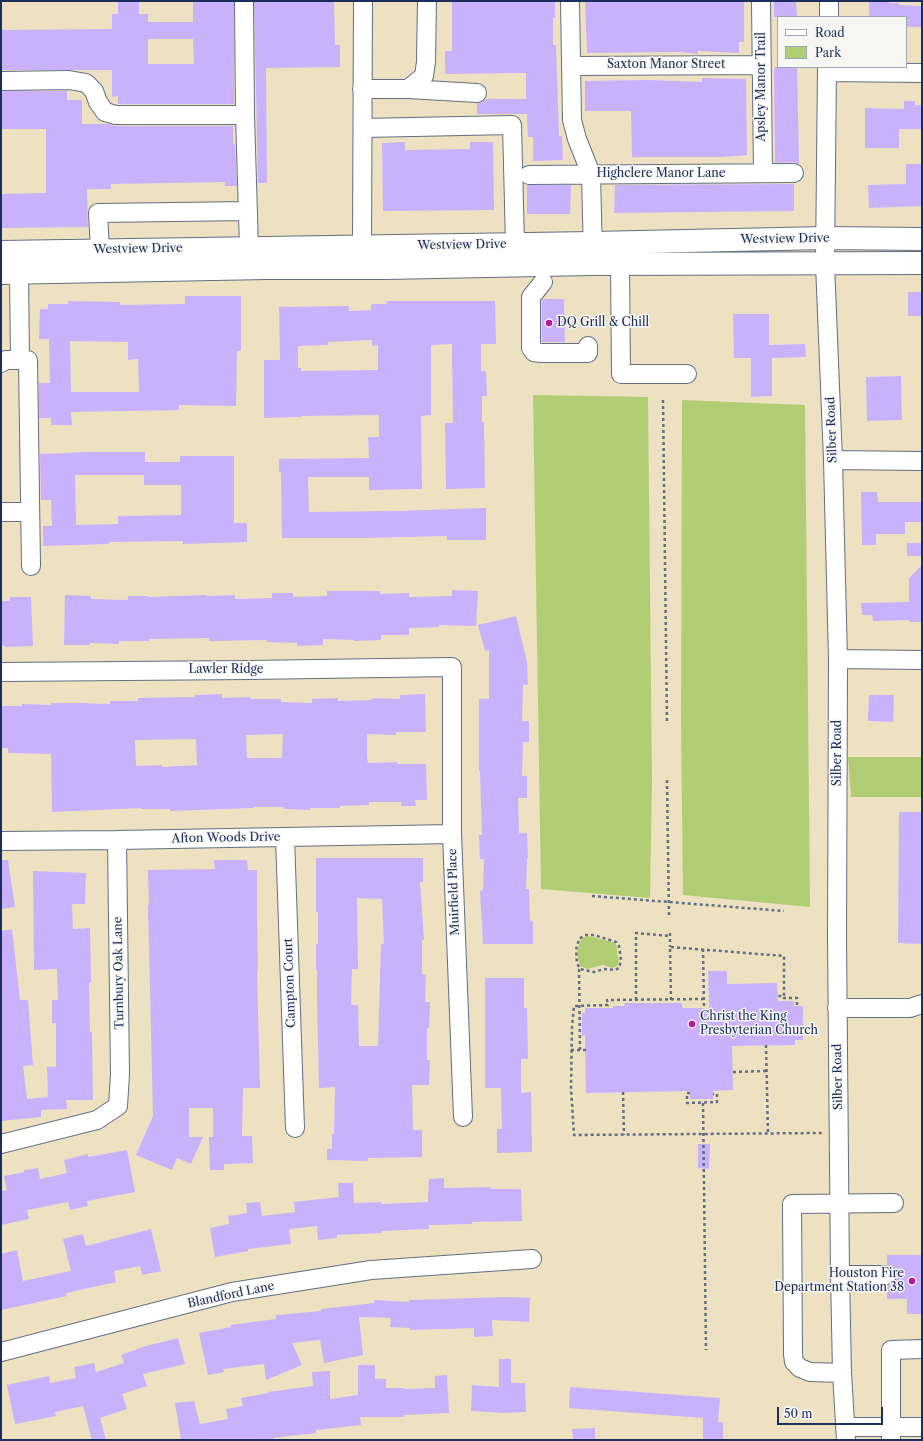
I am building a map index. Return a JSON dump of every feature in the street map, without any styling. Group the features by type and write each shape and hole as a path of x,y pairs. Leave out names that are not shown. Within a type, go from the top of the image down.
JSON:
{"main road":[{"name":"Westview Drive","path":"19,267 100,250 261,255 384,268 826,238 922,239"},
{"name":"Westview Drive","path":"1,252 19,267 261,255 362,247 515,244 593,254 620,264 922,263"}],"street":[{"path":"244,1 248,211 261,255"},
{"path":"362,247 362,89 364,1"},
{"path":"408,89 424,76 426,62 427,1"},
{"path":"570,1 572,120 577,139 591,174 593,254"},
{"name":"Apsley Manor Trail","path":"761,1 763,173"},
{"path":"829,1 829,16"},
{"name":"Saxton Manor Street","path":"571,66 762,65"},
{"path":"827,70 922,73"},
{"name":"Silber Road","path":"827,70 825,264 833,460 838,659 837,1008 842,1373 846,1434"},
{"path":"1,81 69,80 86,83 94,91 98,102 105,112 116,115 245,115"},
{"path":"362,89 477,92"},
{"path":"363,128 512,125 515,244"},
{"name":"Highclere Manor Lane","path":"529,175 794,173"},
{"path":"100,250 98,213 248,211"},
{"path":"620,264 620,374 687,374"},
{"path":"19,267 20,360"},
{"path":"543,282 531,297 531,348 534,352 541,353 588,353 588,346"},
{"path":"1,363 6,360 28,360 31,566"},
{"path":"833,460 922,461"},
{"path":"1,512 30,512"},
{"path":"838,659 922,660"},
{"name":"Lawler Ridge","path":"1,672 452,667"},
{"name":"Muirfield Place","path":"452,667 452,834 463,1117"},
{"name":"Afton Woods Drive","path":"1,841 452,834"},
{"name":"Campton Court","path":"286,837 295,1128"},
{"name":"Turnbury Oak Lane","path":"1,1144 97,1120 118,1106 120,1074 117,840"},
{"path":"837,1008 918,1008"},
{"path":"842,1373 810,1372 800,1368 794,1362 792,1204 894,1203"},
{"name":"Blandford Lane","path":"1,1352 232,1292 371,1270 532,1258"},
{"path":"840,1275 887,1275"},
{"path":"891,1433 891,1350 922,1349"},
{"path":"846,1434 891,1433 922,1427"}],"path":[{"path":"663,400 667,723"},
{"path":"667,780 669,916"},
{"path":"592,896 784,911"},
{"path":"636,1000 636,933 670,934 671,1000"},
{"path":"580,969 589,972 604,969 617,969 620,963 618,944 612,940 594,935 585,935 580,937 576,947 576,963 580,969 580,1050"},
{"path":"670,947 784,956 784,996"},
{"path":"703,949 704,1008"},
{"path":"778,996 784,996 784,998 797,998 797,1006"},
{"path":"704,999 607,1000 608,1005 574,1006 571,1050 571,1088 574,1135 822,1133"},
{"path":"766,1045 768,1134"},
{"path":"571,1050 588,1050"},
{"path":"733,1072 766,1071"},
{"path":"623,1092 624,1135"},
{"path":"690,1093 687,1093 687,1103 717,1102 717,1094 713,1094"},
{"path":"703,1103 706,1350"}],"green space":[{"path":"533,395 648,397 652,780 650,898 541,889"},
{"path":"682,400 805,405 810,907 683,895 681,723"},
{"path":"848,757 922,757 922,797 851,797"},
{"path":"587,936 615,943 619,960 616,967 612,968 603,965 587,969 580,966 577,954 579,944 582,938"}],"building":[{"path":"118,1 139,1 139,14 148,14 148,22 193,22 193,1 234,1 234,104 118,104 118,96 112,97 112,70 1,70 1,30 112,29 112,14 118,14","holes":["148,39 193,39 194,64 148,64"]},
{"path":"254,1 334,1 335,45 340,45 340,67 266,68 267,183 258,183"},
{"path":"452,1 555,1 555,18 553,18 553,45 556,45 559,136 562,136 563,160 533,161 533,137 528,137 527,114 477,114 477,103 481,103 485,99 526,99 526,73 445,74 445,51 452,51"},
{"path":"585,1 744,1 744,42 739,42 739,53 698,51 698,54 679,52 587,53"},
{"path":"774,1 796,1 797,16 774,17"},
{"path":"869,1 889,1 889,3 899,3 899,5 922,6 922,27 907,27 907,16 869,16"},
{"path":"775,67 797,68 799,164 794,162 775,163"},
{"path":"702,78 746,79 747,155 722,157 632,157 631,111 585,111 585,81 649,80 702,82"},
{"path":"1,91 67,91 67,100 82,100 82,124 108,124 116,126 233,126 237,186 225,186 225,182 111,184 111,189 87,189 88,227 1,228 1,194 46,193 46,129 1,129"},
{"path":"904,101 915,101 915,105 922,105 921,129 899,129 899,148 865,148 865,108 904,109"},
{"path":"405,142 405,150 470,149 470,142 493,142 494,210 383,211 382,143"},
{"path":"906,164 921,164 922,206 869,208 868,185 906,184"},
{"path":"794,184 794,211 614,213 615,185"},
{"path":"527,185 571,185 570,214 527,214"},
{"path":"908,292 922,292 922,316 908,316"},
{"path":"185,296 241,296 241,351 237,351 236,406 179,405 179,410 71,412 72,425 51,425 51,418 39,418 39,383 50,383 49,339 39,339 40,309 48,309 48,304 68,304 68,301 120,302 120,305 185,304","holes":["70,341 128,342 128,360 138,359 139,392 71,392"]},
{"name":"DQ Grill & Chill","path":"543,299 564,299 565,342 542,342"},
{"path":"386,301 495,301 496,344 481,344 481,371 486,371 487,396 482,396 485,488 446,489 445,423 453,423 452,344 431,345 431,415 421,416 422,489 369,490 369,477 308,477 309,512 486,508 486,540 447,540 447,536 282,538 281,472 279,472 279,459 369,458 368,437 379,437 379,415 264,418 264,360 280,360 279,307 349,306 349,311 371,310 371,304 387,304","holes":["372,340 372,346 378,345 378,370 301,371 301,368 298,368 298,346 328,345 328,342"]},
{"path":"733,314 769,314 769,345 805,344 806,357 772,358 772,396 751,397 751,358 734,358"},
{"path":"901,376 902,420 867,421 866,377"},
{"path":"145,452 145,462 180,462 180,456 234,456 234,523 247,523 247,542 183,544 183,541 109,542 109,544 43,546 43,526 52,526 51,500 41,500 40,454","holes":["75,475 144,475 144,485 181,485 181,515 118,516 118,524 76,525"]},
{"path":"861,492 877,492 878,502 922,502 922,522 905,522 905,534 876,534 876,545 862,545"},
{"path":"907,543 922,543 922,556 907,556"},
{"path":"922,565 922,622 909,622 909,620 873,621 872,615 862,615 861,603 909,602 909,578"},
{"path":"452,590 478,591 476,626 439,625 439,627 409,628 409,635 381,635 381,640 354,641 323,639 323,645 297,646 297,643 267,642 267,640 209,641 209,638 149,639 149,641 119,641 119,644 90,643 90,645 64,645 65,595 91,596 91,599 128,600 128,596 235,595 235,599 272,598 272,593 293,593 293,597 327,596 327,591 380,591 380,594 409,593 409,597 452,596"},
{"path":"10,597 31,597 33,646 5,647 1,645 1,601 10,601"},
{"path":"516,616 527,662 528,685 523,685 522,721 529,721 529,742 523,742 522,776 527,776 527,798 518,798 519,833 527,833 528,858 526,889 529,889 530,921 533,921 533,944 483,944 480,891 483,890 484,859 480,859 479,835 482,835 479,771 479,699 489,699 489,650 485,651 478,625"},
{"path":"222,694 222,698 250,697 251,699 281,699 281,702 312,703 312,699 338,698 338,701 372,700 372,698 400,699 400,695 425,694 426,732 396,732 396,735 367,734 367,757 368,763 397,762 397,764 426,764 427,800 415,800 416,806 401,806 401,802 369,802 369,805 340,806 340,808 310,808 310,810 284,809 284,807 253,807 170,811 170,809 141,808 52,812 51,754 8,753 8,748 1,748 1,706 22,706 22,704 51,705 51,703 110,704 110,701 138,701 138,698 195,697 195,695","holes":["283,734 282,758 247,758 246,735","196,739 197,765 162,767 162,765 136,766 135,740"]},
{"path":"869,695 894,695 893,722 868,721"},
{"path":"899,812 922,812 922,944 898,943"},
{"path":"316,858 423,858 423,882 420,882 424,940 422,940 422,974 426,975 425,1002 430,1002 429,1028 427,1028 427,1060 430,1060 429,1085 412,1085 413,1130 422,1130 422,1157 368,1158 368,1161 327,1160 327,1149 332,1149 332,1134 334,1134 335,1087 319,1088 316,970 318,912 316,912","holes":["357,898 382,899 384,944 381,944 378,1046 359,1046 358,1005 351,1005 352,969 358,969"]},
{"path":"1,860 8,860 15,907 1,909"},
{"path":"214,860 247,860 248,870 257,870 257,972 260,1088 243,1088 242,1136 252,1136 253,1163 224,1164 224,1170 210,1170 209,1137 213,1137 213,1108 189,1108 189,1137 203,1137 191,1164 177,1158 172,1170 136,1155 153,1116 148,870 215,869"},
{"path":"33,871 86,873 85,904 72,904 73,929 90,928 91,982 89,983 90,1032 92,1032 93,1100 66,1100 67,1109 41,1110 41,1117 1,1121 1,931 12,929 20,1000 28,1000 33,1065 23,1066 27,1099 48,1097 47,1067 56,1067 56,1023 52,1023 52,1000 58,1000 57,969 34,970"},
{"name":"Christ the King Presbyterian Church","path":"708,971 727,971 727,984 777,983 778,1001 794,1001 794,1006 803,1006 803,1040 795,1040 795,1045 732,1046 733,1090 713,1091 713,1099 690,1099 690,1091 586,1093 585,1035 582,1036 582,1013 585,1013 585,1008 613,1008 613,1006 625,1006 624,1003 682,1003 682,1008 709,1008"},
{"path":"485,978 524,978 524,1008 527,1008 528,1059 521,1059 521,1093 531,1092 532,1152 497,1153 497,1129 502,1129 501,1088 485,1088"},
{"path":"698,1144 710,1144 709,1169 698,1168"},
{"path":"127,1150 135,1192 87,1201 88,1206 70,1210 68,1202 27,1210 29,1219 1,1225 1,1191 7,1190 4,1176 24,1172 24,1170 38,1168 40,1179 67,1173 64,1160 88,1154 88,1157"},
{"path":"444,1178 444,1188 491,1187 491,1189 521,1189 522,1221 429,1225 429,1229 337,1235 337,1238 318,1240 317,1226 289,1229 291,1244 248,1249 248,1251 215,1257 210,1228 229,1224 228,1216 247,1213 246,1203 260,1202 262,1216 295,1212 294,1202 339,1197 338,1183 353,1183 354,1203 381,1202 381,1204 428,1202 429,1179"},
{"path":"151,1229 161,1271 142,1275 140,1266 114,1271 116,1282 66,1293 67,1296 1,1310 1,1254 17,1250 23,1281 71,1271 63,1239 83,1234 86,1246"},
{"path":"887,1255 922,1255 922,1314 907,1314 907,1299 887,1299 887,1286 893,1284 897,1275 896,1269 887,1265"},
{"path":"509,1297 530,1298 529,1322 492,1320 493,1336 474,1337 474,1328 410,1330 410,1328 390,1327 391,1318 359,1317 363,1355 324,1363 320,1340 292,1343 302,1365 266,1380 264,1364 223,1369 224,1372 208,1375 199,1333 231,1327 230,1325 276,1319 276,1315 321,1311 321,1309 374,1303 374,1300 409,1302 409,1300"},
{"path":"178,1338 185,1364 143,1374 147,1386 122,1394 127,1409 100,1418 106,1440 92,1440 83,1406 55,1412 56,1416 15,1424 7,1385 49,1376 50,1383 76,1378 74,1367 94,1363 96,1372 124,1363 121,1355 146,1346"},
{"path":"499,1359 511,1359 511,1383 525,1383 526,1412 505,1413 471,1411 472,1385 499,1387"},
{"path":"358,1365 375,1365 375,1379 386,1379 386,1388 435,1388 435,1376 447,1375 449,1413 404,1415 404,1417 360,1417 361,1425 316,1430 316,1433 273,1438 273,1440 181,1440 175,1403 194,1401 200,1424 228,1419 226,1409 243,1406 241,1398 268,1392 313,1386 312,1372 330,1371 330,1399 358,1395"},
{"path":"570,1387 720,1398 718,1422 723,1422 723,1440 703,1440 703,1418 569,1408"},
{"path":"595,1428 595,1440 573,1440 572,1429"}],"place":[{"name":"DQ Grill & Chill","path":"549,323"},
{"name":"Christ the King Presbyterian Church","path":"692,1024"},
{"name":"Houston Fire Department Station 38","path":"912,1281"}]}
